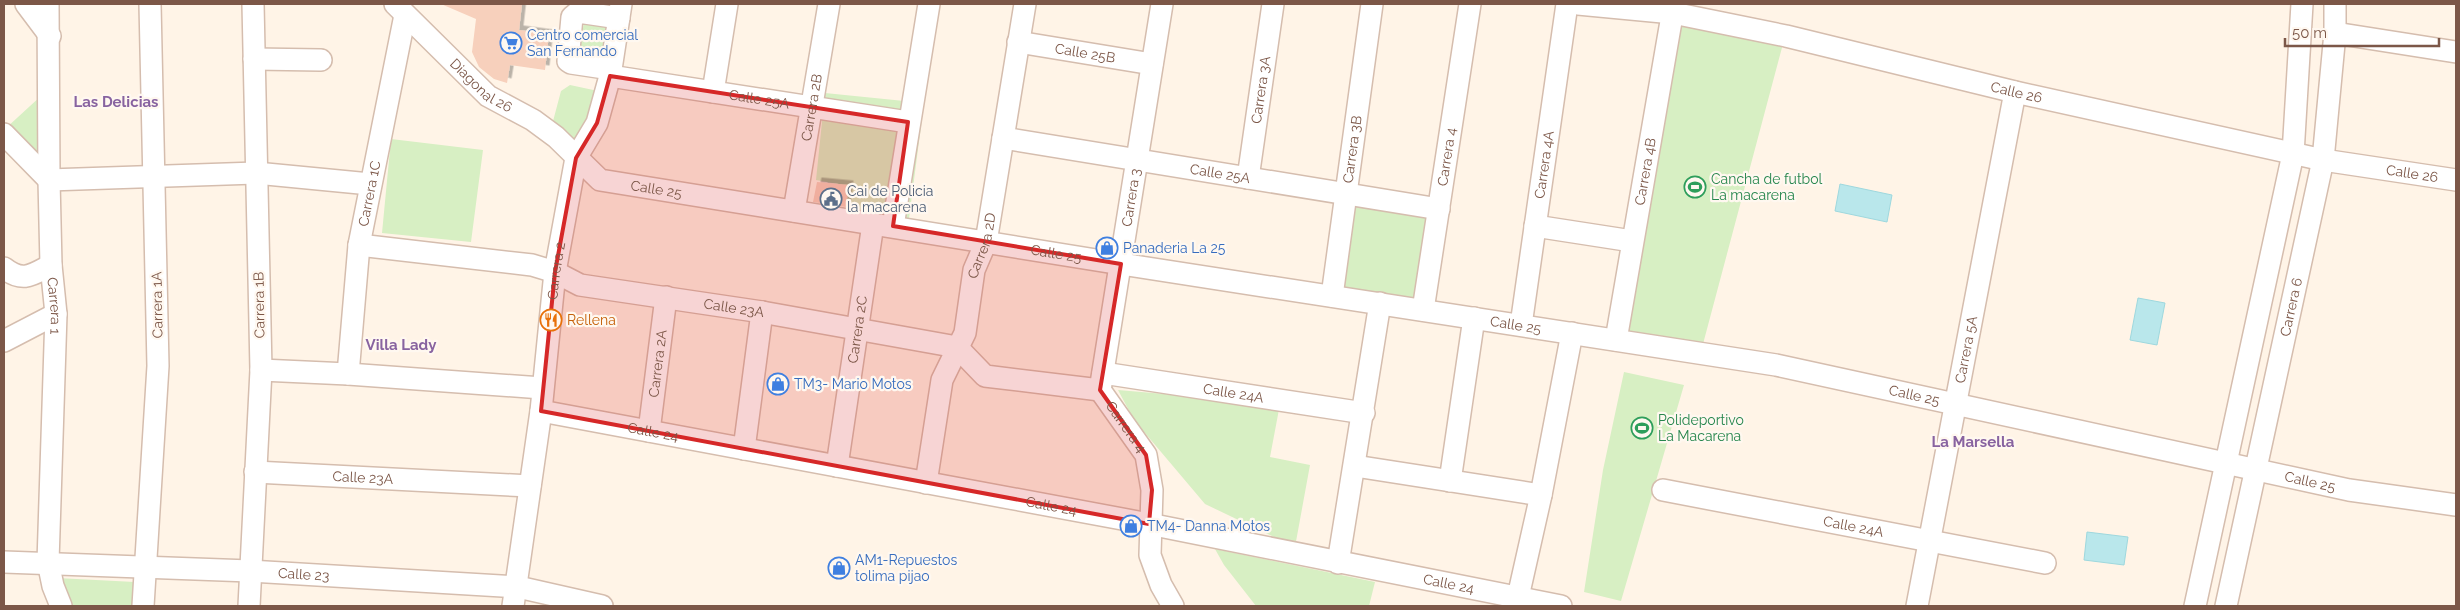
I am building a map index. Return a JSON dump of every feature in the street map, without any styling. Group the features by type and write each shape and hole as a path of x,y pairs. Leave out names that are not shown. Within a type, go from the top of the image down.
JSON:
{"street":[{"path":"26,4 50,36"},
{"name":"Carrera 1","path":"48,4 50,36 49,180 51,265 56,314 48,562 53,586 61,606"},
{"name":"Carrera 1A","path":"143,606 158,366 150,4"},
{"name":"Carrera 1B","path":"249,606 261,370 253,4"},
{"path":"713,92 727,4"},
{"name":"Carrera 2B","path":"794,210 830,4"},
{"name":"Carrera 2C","path":"837,466 858,329 908,122 929,4"},
{"name":"Carrera 2D","path":"926,483 942,380 965,332 974,270 986,242 1025,4"},
{"name":"Carrera 3","path":"1102,382 1162,4"},
{"name":"Carrera 3A","path":"1248,178 1273,4"},
{"name":"Carrera 3B","path":"1332,296 1372,4"},
{"name":"Carrera 4","path":"1423,310 1470,4"},
{"name":"Carrera 4A","path":"1521,325 1567,4"},
{"name":"Calle 26","path":"1578,4 1673,8 2015,92 2293,154 2456,180"},
{"path":"2194,606 2293,154 2302,4"},
{"name":"Carrera 6","path":"2226,606 2323,160 2335,33 2335,4"},
{"name":"Carrera 4B","path":"1616,340 1673,8"},
{"name":"Diagonal 26","path":"400,10 488,96 533,120 556,137 576,158"},
{"name":"Carrera 1C","path":"348,374 359,245 400,10"},
{"name":"Calle 25A","path":"620,11 578,12 572,17 568,61 571,64 713,92 908,122"},
{"name":"Carrera 2","path":"516,596 541,411 555,272 576,158 597,124 610,73 620,11"},
{"path":"2335,33 2456,52"},
{"name":"Calle 25B","path":"1018,42 1152,64"},
{"path":"254,59 321,60"},
{"name":"Carrera 5A","path":"1917,606 2015,92"},
{"path":"4,134 49,180 256,173 370,184"},
{"name":"Calle 25A","path":"1003,138 1439,210"},
{"name":"Calle 25","path":"576,158 600,180 1121,264 1776,365 2350,490 2456,506"},
{"path":"1536,226 1632,241"},
{"name":"Calle 23A","path":"359,245 532,265 555,272 580,285 762,312 957,347"},
{"path":"4,268 14,276 28,277 51,265"},
{"name":"Carrera 2A","path":"649,431 666,297"},
{"path":"1338,563 1364,413 1380,303"},
{"path":"744,449 762,312"},
{"path":"4,341 56,314"},
{"path":"1450,481 1474,318"},
{"path":"1518,597 1541,495 1572,333"},
{"path":"957,347 986,376 1102,382"},
{"path":"261,370 348,374 542,388"},
{"name":"Carrera 4","path":"1102,382 1146,454 1152,490 1149,524 1150,555 1161,585 1173,606"},
{"name":"Calle 24A","path":"1102,382 1364,413"},
{"name":"Calle 24","path":"541,411 1149,524 1561,606"},
{"path":"1355,466 1541,495"},
{"name":"Calle 23A","path":"256,472 530,486"},
{"name":"Calle 24A","path":"1663,490 2045,563"},
{"name":"Calle 23","path":"4,562 48,562 250,571 602,606"}],"highlighted area":[{"path":"610,76 908,122 893,226 1121,264 1100,390 1146,455 1152,490 1149,524 541,411 555,272 576,158 597,123"}],"green space":[{"name":"Cancha de futbol La macarena","path":"1674,15 1784,40 1703,344 1620,333"},
{"path":"584,23 614,27 609,57 579,49"},
{"path":"570,85 598,91 591,119 574,146 552,125 561,91"},
{"path":"825,93 924,103 908,226 844,217 849,186 816,180"},
{"path":"42,95 47,170 5,129"},
{"path":"391,139 483,150 471,242 382,233"},
{"path":"1353,201 1436,214 1421,308 1339,295"},
{"path":"1624,372 1684,385 1621,601 1584,592 1603,470"},
{"path":"1118,390 1280,404 1270,457 1310,465 1295,547 1205,504 1134,420"},
{"path":"1215,549 1375,582 1369,606 1256,606 1224,565"},
{"path":"57,578 135,582 134,606 68,606"}],"water":[{"path":"1840,184 1892,195 1887,222 1835,211"},
{"path":"2138,298 2165,303 2157,345 2130,340"},
{"path":"2087,532 2128,537 2124,565 2084,560"}],"building":[{"name":"Centro comercial San Fernando","path":"441,4 522,4 519,30 549,34 545,70 510,65 507,83 494,79 479,67 472,52 476,19"},
{"name":"Cai de Policia la macarena","path":"817,182 849,185 846,207 813,202"}],"place":[{"name":"Centro comercial San Fernando","path":"511,43"},
{"name":"Cancha de futbol La macarena","path":"1695,187"},
{"name":"Cai de Policia la macarena","path":"831,199"},
{"name":"Panaderia La 25","path":"1107,248"},
{"name":"Rellena","path":"551,320"},
{"name":"TM3- Mario Motos","path":"778,384"},
{"name":"Polideportivo La Macarena","path":"1642,428"},
{"name":"TM4- Danna Motos","path":"1131,526"},
{"name":"AM1-Repuestos tolima pijao","path":"839,568"}],"district":[{"name":"Las Delicias","path":"116,102"},
{"name":"Villa Lady","path":"401,345"},
{"name":"La Marsella","path":"1973,442"}]}
